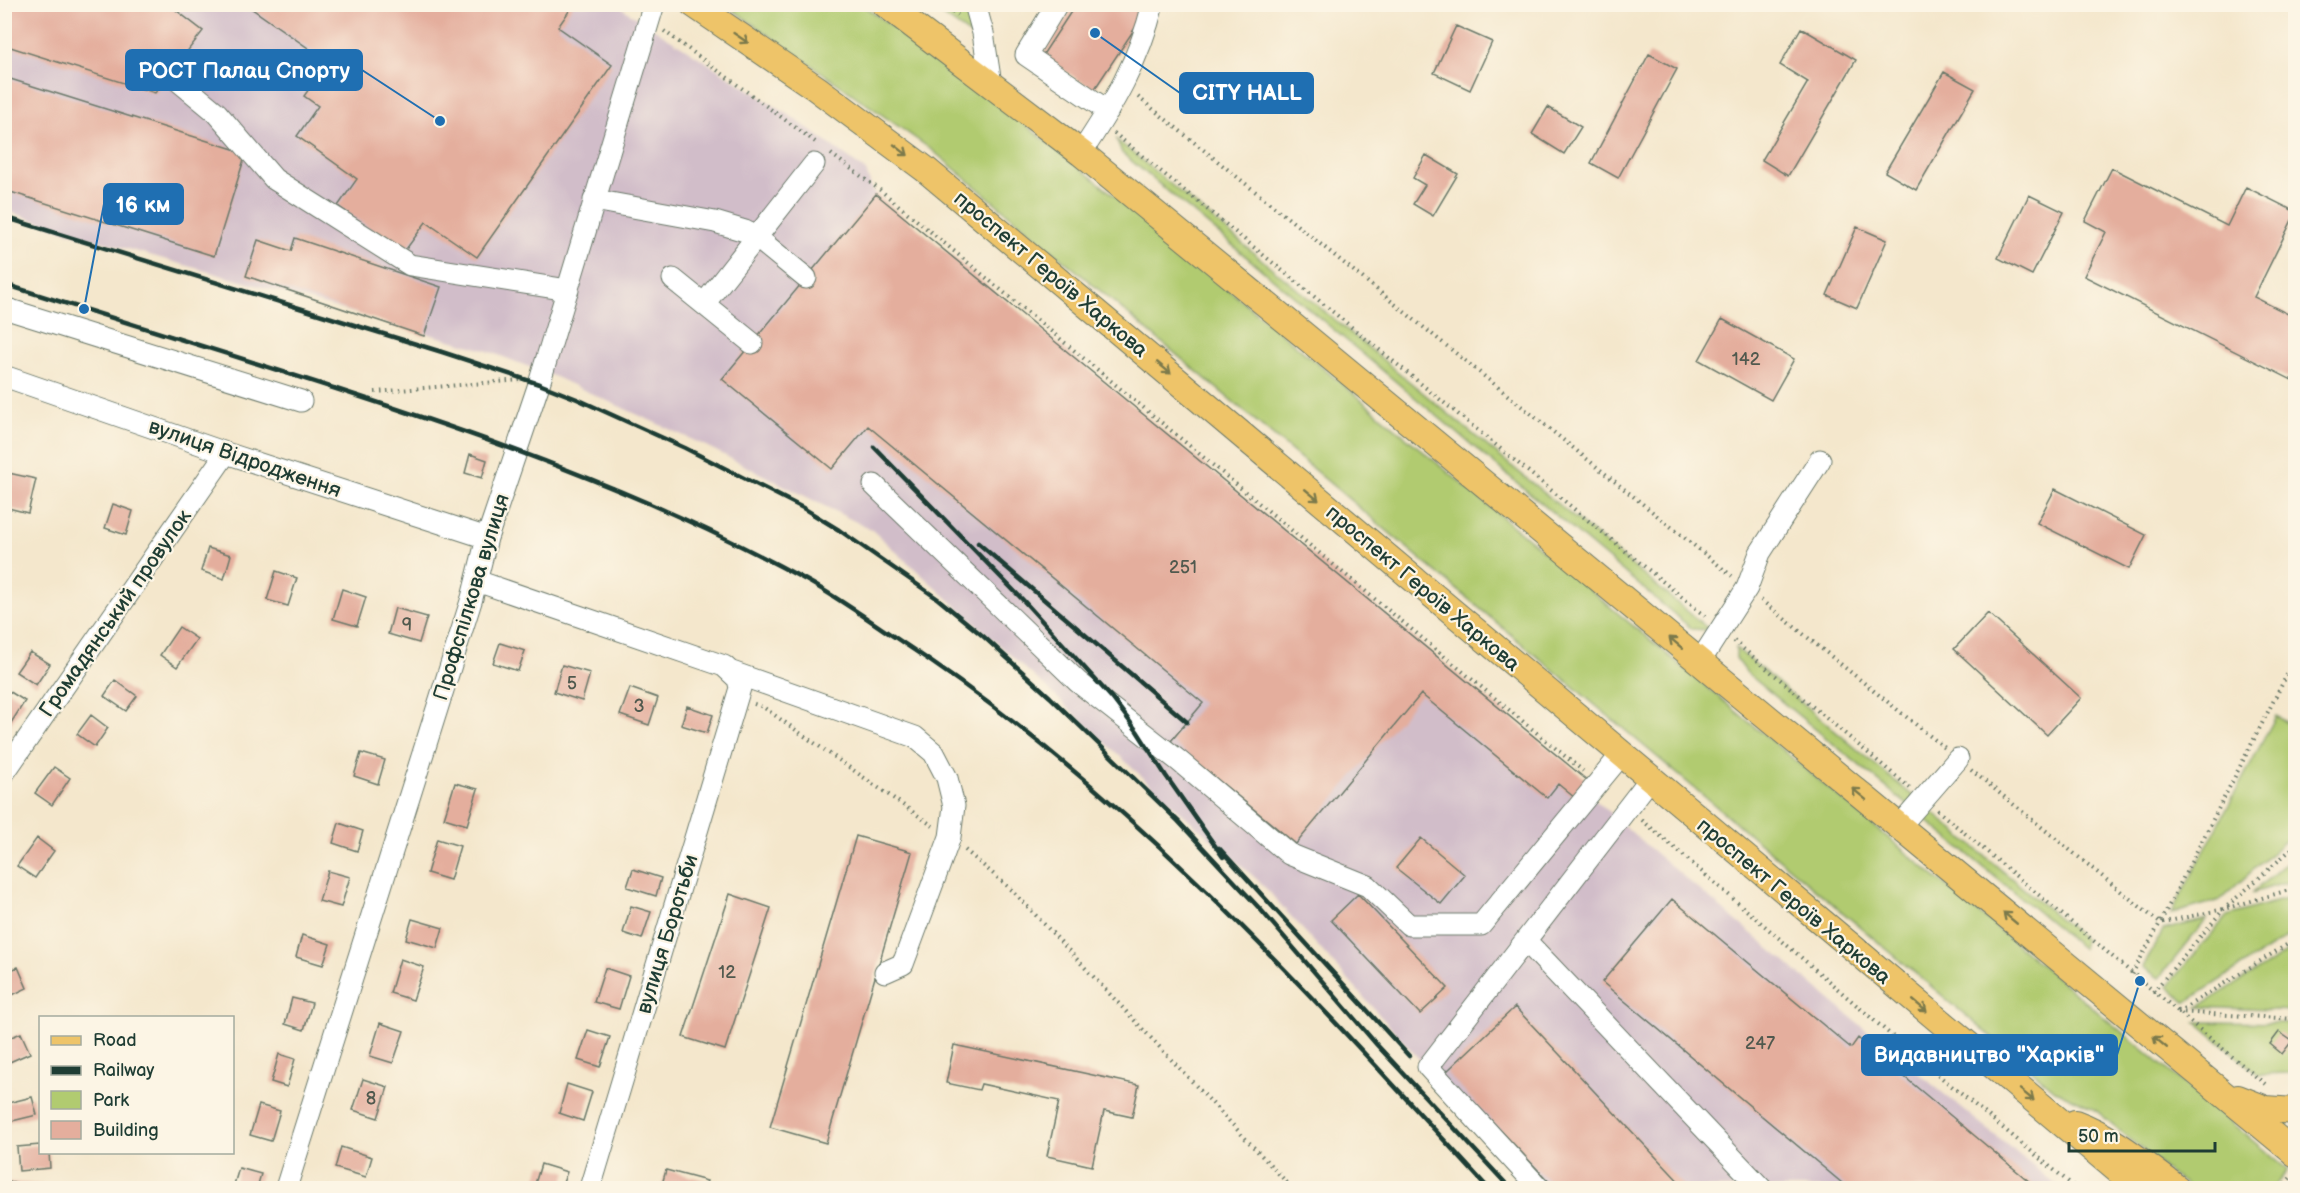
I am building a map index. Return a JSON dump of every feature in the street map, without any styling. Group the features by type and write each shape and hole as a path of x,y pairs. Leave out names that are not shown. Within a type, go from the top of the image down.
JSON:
{"main road":[{"name":"проспект Героїв Харкова","path":"693,4 816,88 925,169 2139,1188"},
{"path":"885,4 1080,153 1299,331 2204,1080 2294,1164"},
{"path":"2204,1080 2252,1104 2273,1110 2295,1111"},
{"path":"2052,1116 2098,1142 2157,1188"},
{"path":"2052,1116 2092,1130 2109,1139 2177,1188"}],"street":[{"path":"1057,4 1026,56 1104,117"},
{"path":"1080,153 1124,85 1145,37 1152,4"},
{"path":"974,6 983,33 991,84"},
{"name":"Профспілкова вулиця","path":"286,1188 477,581 487,538 568,290 652,12"},
{"path":"170,74 217,113 274,179 410,265 568,290"},
{"path":"704,304 814,164"},
{"path":"594,200 715,222 745,231 756,237 806,278"},
{"path":"673,279 752,343"},
{"path":"4,308 301,401"},
{"name":"вулиця Відродження","path":"4,376 226,453 487,538"},
{"name":"Громадянський провулок","path":"4,773 226,453"},
{"path":"1699,663 1747,588 1760,553 1820,460"},
{"path":"874,485 1078,682 1179,761 1289,854 1368,886 1409,925 1481,925 1621,755"},
{"path":"477,581 724,666 736,683 915,737 934,753 947,778 954,806 950,837 903,964 885,972"},
{"name":"вулиця Боротьби","path":"590,1188 736,683"},
{"path":"1899,827 1958,759"},
{"path":"1539,1188 1428,1067 1650,779"},
{"path":"1526,941 1761,1188"}],"path":[{"path":"652,12 880,190 1598,783"},
{"path":"1124,85 2160,924"},
{"path":"1104,117 2273,1090"},
{"path":"375,392 525,380"},
{"path":"2132,974 2160,924 2295,657"},
{"path":"736,683 763,707 950,837 1012,890 1268,1166 1292,1188"},
{"path":"1628,807 1920,1060 2076,1188"},
{"path":"2153,992 2224,909 2295,845"},
{"path":"2160,924 2224,909 2295,888"},
{"path":"2178,1012 2295,939"},
{"path":"2178,1012 2295,1019"},
{"path":"2281,1188 2294,1164"}],"shaded area":[{"path":"5,5 617,5 795,119 866,171 873,192 1405,630 1646,845 1896,1055 2060,1188 1535,1188 1261,883 872,530 706,446 553,376 485,350 68,232 5,210"}],"green space":[{"path":"726,5 862,5 972,83 1123,202 2288,1170 2273,1188 2191,1188 2093,1108 2055,1090 932,150"},
{"path":"928,5 952,5 971,18 971,35"},
{"path":"1117,140 1710,630 1692,629 1122,153"},
{"path":"1736,648 2085,940 2083,949 1747,673 1736,658"},
{"path":"2276,716 2295,728 2295,832 2220,900 2171,914"},
{"path":"2295,855 2295,880 2252,893"},
{"path":"2295,896 2295,932 2186,1002 2167,986 2227,916"},
{"path":"2207,919 2159,978 2143,967 2163,930"},
{"path":"2295,947 2295,1011 2198,1007"},
{"path":"2196,1022 2295,1023 2295,1070 2290,1073 2258,1074"}],"building":[{"path":"4,4 168,4 203,31 155,93 4,45"},
{"path":"245,4 574,4 558,27 612,65 477,257 426,222 404,252 338,206 357,179 297,136 318,106 304,96 328,62"},
{"path":"1076,4 1139,4 1147,10 1094,90 1042,56"},
{"path":"1456,26 1492,42 1470,90 1434,73"},
{"path":"1801,28 1856,60 1788,176 1762,160 1808,82 1780,65"},
{"path":"1649,54 1677,69 1618,178 1591,163"},
{"path":"1944,72 1975,89 1916,190 1885,172"},
{"path":"4,77 246,153 214,256 4,190"},
{"path":"1548,107 1581,127 1564,154 1532,134"},
{"path":"1426,155 1458,174 1433,216 1413,204 1425,185 1413,178"},
{"path":"2112,168 2227,226 2246,187 2296,212 2254,297 2296,318 2296,382 2084,276 2106,232 2085,221"},
{"path":"876,194 1588,781 1575,798 1558,784 1547,798 1421,694 1296,844 1171,741 1203,703 868,426 832,469 722,379"},
{"path":"2029,195 2064,212 2032,275 1998,258"},
{"path":"1857,227 1887,240 1857,308 1827,295"},
{"path":"295,238 441,287 424,336 246,276 258,240 291,251"},
{"path":"1722,319 1794,359 1771,400 1699,360"},
{"path":"470,454 487,460 482,478 465,473"},
{"path":"4,472 36,479 28,513 4,507"},
{"path":"2055,489 2146,535 2129,569 2037,523"},
{"path":"113,504 133,511 126,535 105,528"},
{"path":"208,548 231,555 224,579 201,571"},
{"path":"276,571 297,578 288,606 267,600"},
{"path":"342,589 366,597 357,626 333,619"},
{"path":"395,608 427,617 419,643 388,634"},
{"path":"1988,613 2081,698 2047,735 1954,649"},
{"path":"179,627 197,639 177,667 160,655"},
{"path":"500,643 525,651 518,671 493,663"},
{"path":"30,652 50,664 36,685 16,672"},
{"path":"562,665 590,673 582,701 554,692"},
{"path":"115,680 137,696 126,711 104,696"},
{"path":"4,688 25,701 9,726 4,723"},
{"path":"630,688 658,698 649,725 620,715"},
{"path":"687,706 713,715 707,733 681,725"},
{"path":"91,715 108,728 95,747 77,734"},
{"path":"361,753 385,760 378,784 354,776"},
{"path":"54,767 70,778 52,805 35,793"},
{"path":"455,783 478,789 467,825 444,818"},
{"path":"339,823 363,831 357,851 333,843"},
{"path":"856,836 912,852 826,1143 770,1127"},
{"path":"37,838 54,851 35,878 17,866"},
{"path":"1421,838 1465,875 1441,904 1396,868"},
{"path":"437,839 460,846 450,880 427,873"},
{"path":"633,869 661,878 656,896 627,887"},
{"path":"328,871 350,877 341,907 319,901"},
{"path":"730,894 771,908 725,1050 683,1037"},
{"path":"1358,894 1448,988 1420,1014 1331,920"},
{"path":"1672,899 1851,1048 1858,1038 2037,1188 1848,1188 1602,982"},
{"path":"631,906 651,912 642,939 623,933"},
{"path":"412,919 443,928 437,948 406,939"},
{"path":"302,935 330,944 323,965 296,957"},
{"path":"400,959 424,967 413,1000 390,993"},
{"path":"18,967 27,988 4,999 4,973"},
{"path":"605,968 629,976 619,1009 594,1002"},
{"path":"292,998 312,1003 304,1030 285,1024"},
{"path":"1515,1007 1685,1188 1555,1188 1446,1072"},
{"path":"380,1023 404,1031 393,1063 370,1056"},
{"path":"588,1030 610,1037 600,1067 578,1060"},
{"path":"2279,1032 2292,1041 2282,1054 2270,1044"},
{"path":"21,1033 30,1053 5,1064 4,1040"},
{"path":"954,1045 1139,1085 1132,1117 1104,1111 1092,1166 1047,1156 1059,1101 981,1084 979,1090 946,1083"},
{"path":"279,1054 295,1059 287,1087 271,1082"},
{"path":"363,1079 388,1087 378,1118 353,1110"},
{"path":"567,1084 592,1092 583,1121 559,1113"},
{"path":"32,1097 37,1115 4,1123 4,1104"},
{"path":"259,1105 280,1111 271,1141 250,1135"},
{"path":"39,1145 39,1154 49,1154 50,1168 19,1171 17,1147"},
{"path":"341,1147 372,1157 366,1177 335,1168"},
{"path":"541,1164 567,1172 561,1188 535,1184"},
{"path":"239,1168 261,1174 257,1188 233,1188"},
{"path":"666,1170 707,1181 704,1188 661,1188"},
{"path":"9,1182 44,1185 44,1188 9,1188"}],"railway":[{"path":"4,217 539,384 685,448 803,508 839,530 938,599 983,636 1050,697 1178,821 1261,910 1377,1045 1510,1188"},
{"path":"4,284 191,342 495,443 622,492 684,519 746,548 829,593 980,696 1060,759 1136,825 1280,965 1488,1188"},
{"path":"874,447 1022,599 1112,698 1223,857"},
{"path":"978,543 1187,722"},
{"path":"1219,848 1409,1056"}],"place":[{"name":"CITY HALL","path":"1095,33"},
{"name":"РОСТ Палац Спорту","path":"440,121"},
{"name":"16 км","path":"84,309"},
{"name":"Видавництво \"Харків\"","path":"2140,981"}]}
